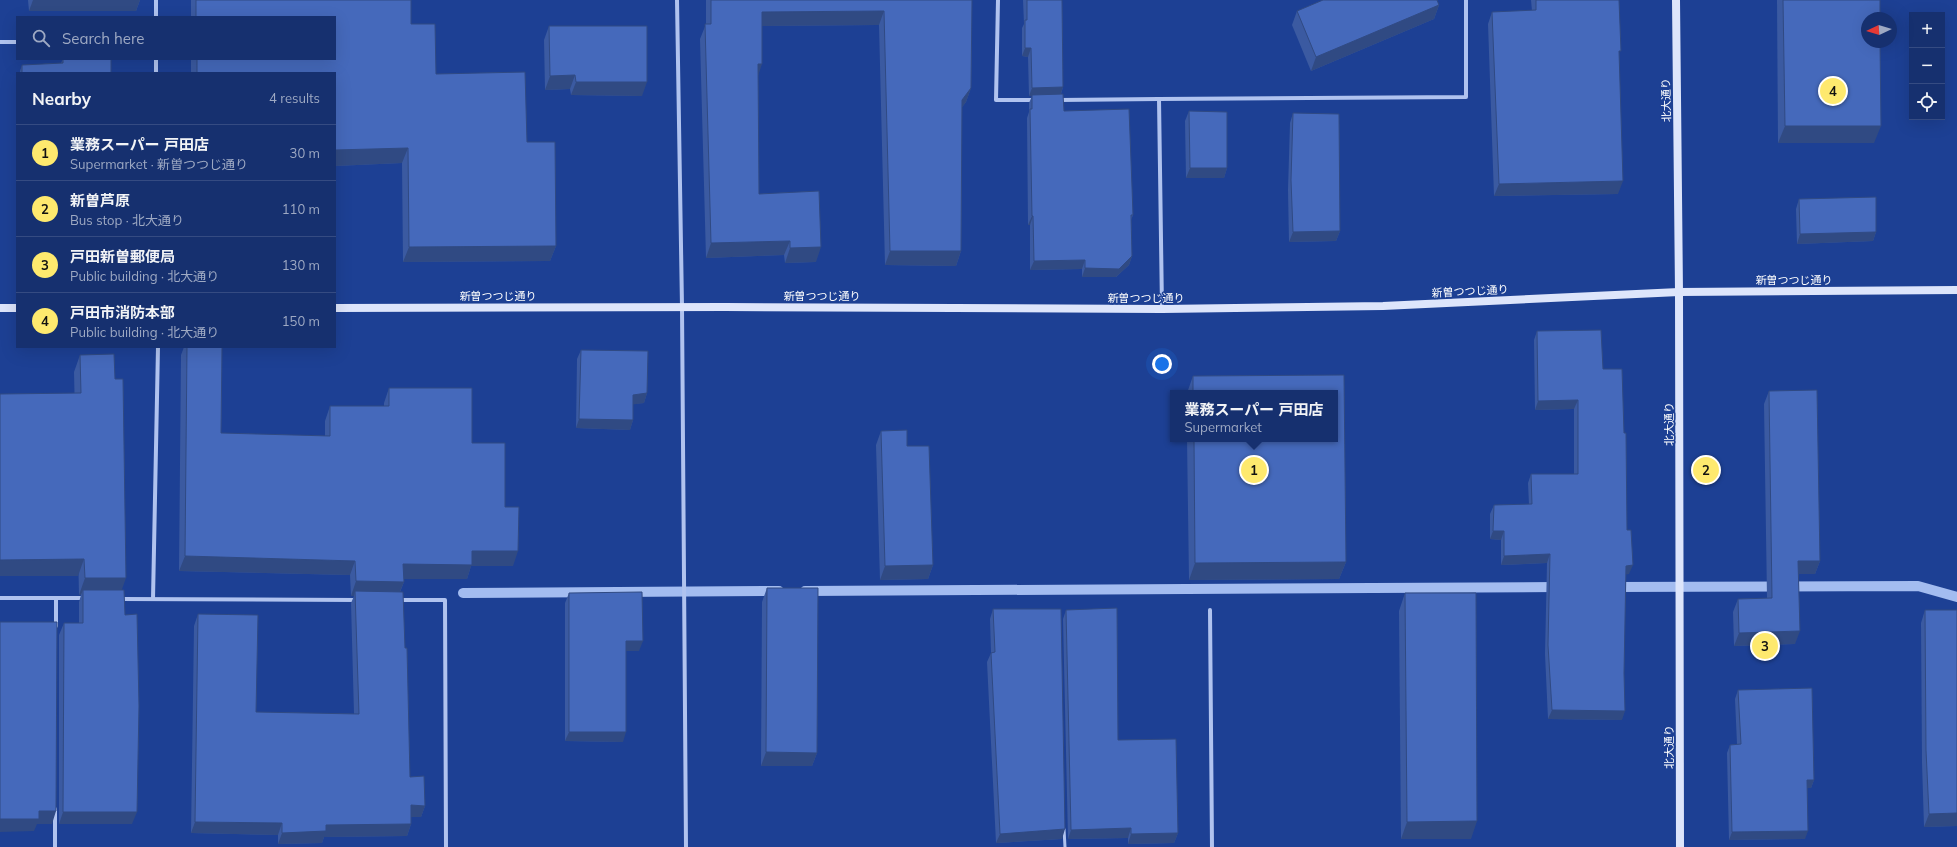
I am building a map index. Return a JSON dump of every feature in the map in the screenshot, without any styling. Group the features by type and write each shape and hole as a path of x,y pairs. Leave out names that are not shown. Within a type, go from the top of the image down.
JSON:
{"street":[{"path":"156,0 156,16"},
{"path":"677,0 682,307 686,847"},
{"path":"998,0 996,100 1043,100"},
{"path":"1051,100 1466,97 1466,0"},
{"name":"北大通り","path":"1676,0 1679,292 1680,847"},
{"path":"0,42 16,42"},
{"path":"156,60 156,72"},
{"path":"1159,99 1162,309"},
{"name":"新曽つつじ通り","path":"336,308 682,307 1162,309 1383,306 1679,292 1957,290"},
{"path":"0,308 16,308"},
{"path":"153,599 158,348"},
{"path":"0,598 86,598"},
{"path":"56,598 56,629"},
{"path":"116,599 366,600"},
{"path":"390,600 446,600 446,847"},
{"path":"1210,610 1212,847"},
{"path":"55,800 55,847"}],"lane":[{"path":"1064,824 1065,847"}],"building":[{"path":"196,0 411,0 411,24 435,24 436,74 525,72 527,142 555,142 556,246 409,247 408,148 336,150 336,72 197,72 197,60 336,60 336,16 196,16"},
{"path":"711,0 972,0 971,88 962,100 961,251 890,251 884,11 762,12 762,64 758,64 759,194 819,191 821,247 790,248 790,241 711,243 705,24 711,24"},
{"path":"1027,0 1062,0 1063,87 1032,88 1031,48 1025,48"},
{"path":"1323,0 1437,0 1439,5 1316,57 1297,11"},
{"path":"1536,0 1619,0 1623,181 1499,184 1492,12 1536,10"},
{"path":"1783,0 1880,0 1880,12 1861,12 1861,48 1880,48 1881,126 1785,126"},
{"path":"549,26 647,26 647,82 576,82 575,75 550,76"},
{"path":"63,60 111,60 111,72 22,72 22,65 63,63"},
{"path":"1063,94 1064,111 1129,109 1133,215 1131,215 1132,256 1119,269 1085,268 1085,260 1034,261 1030,109 1032,109 1032,95"},
{"path":"1189,111 1227,112 1227,168 1190,168"},
{"path":"1293,113 1339,114 1340,231 1293,232 1291,180"},
{"path":"1876,197 1876,232 1800,234 1799,199"},
{"path":"1601,330 1603,369 1622,369 1624,433 1626,433 1627,530 1631,530 1633,565 1626,566 1624,673 1625,711 1552,710 1548,645 1550,554 1504,556 1504,531 1493,531 1494,505 1532,504 1531,474 1578,474 1578,400 1538,401 1537,331"},
{"path":"187,348 222,348 221,433 330,436 330,406 389,406 389,388 472,388 472,443 505,443 505,507 519,507 518,551 472,551 472,565 403,564 404,582 356,581 355,561 185,556"},
{"path":"581,350 648,351 647,393 633,395 633,420 579,419"},
{"path":"114,354 115,379 123,379 126,578 85,578 84,559 0,560 0,394 81,393 80,355"},
{"path":"1344,375 1346,562 1195,563 1194,442 1338,442 1338,390 1193,390 1193,376"},
{"path":"1817,390 1820,561 1798,561 1800,631 1739,633 1738,599 1772,598 1769,391"},
{"path":"907,430 907,446 929,446 933,565 885,566 881,431"},
{"path":"767,588 818,588 817,753 766,752"},
{"path":"83,590 124,590 125,615 137,614 139,706 137,812 63,812 64,623 83,623"},
{"path":"355,591 403,592 405,648 407,648 410,777 424,776 425,806 411,805 411,824 326,825 326,831 282,833 282,823 195,822 198,614 258,615 256,712 359,714"},
{"path":"642,592 643,641 626,641 626,732 569,732 569,593"},
{"path":"1405,593 1476,593 1477,821 1407,822"},
{"path":"1117,608 1118,740 1176,739 1178,833 1131,834 1131,828 1071,830 1066,610"},
{"path":"993,609 1061,609 1065,829 1000,834 991,653 995,652"},
{"path":"1925,610 1957,610 1957,813 1929,814 1926,750"},
{"path":"0,622 57,622 56,811 39,811 39,819 0,819"},
{"path":"1812,688 1814,780 1807,780 1808,831 1732,832 1730,745 1741,744 1738,690"}],"waterway":[{"path":"1613,587 1918,586 1957,597"},
{"path":"805,591 1559,587"},
{"path":"463,593 779,591"}],"place":[{"name":"戸田市消防本部","path":"1833,91"},
{"name":"業務スーパー 戸田店","path":"1254,470"},
{"name":"新曽芦原","path":"1706,470"},
{"name":"戸田新曽郵便局","path":"1765,646"}]}
